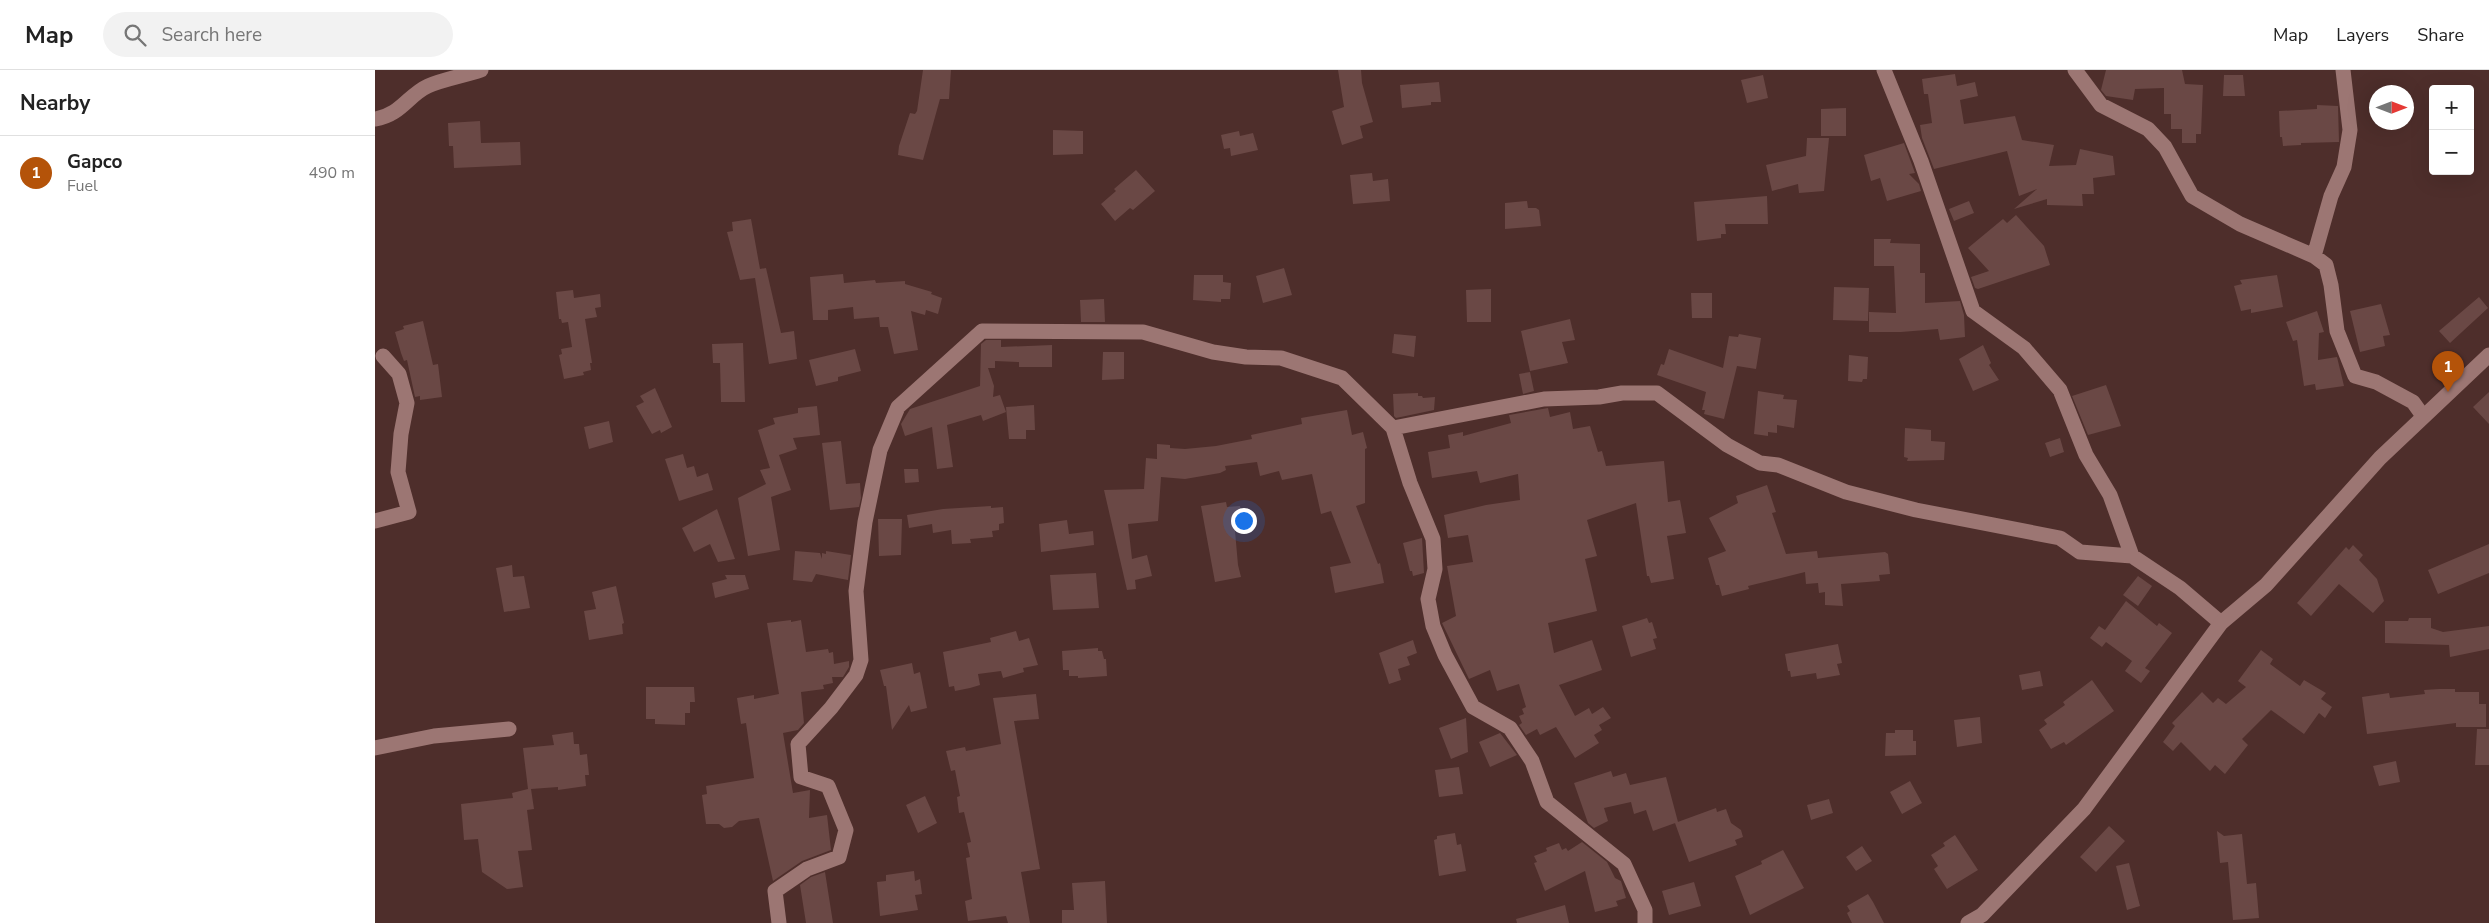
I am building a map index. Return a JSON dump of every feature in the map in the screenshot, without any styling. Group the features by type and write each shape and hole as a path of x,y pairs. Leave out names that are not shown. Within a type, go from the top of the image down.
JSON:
{"street":[{"path":"375,118 384,117 405,105 427,86 481,70"},
{"path":"1884,70 1921,161 1973,310 2024,348 2060,390 2086,455 2110,495 2132,556"},
{"path":"2075,70 2101,105 2148,129 2165,147 2192,196 2240,224 2314,256 2326,265 2337,331 2355,376 2376,382 2413,402 2423,416"},
{"path":"2314,256 2326,213 2344,167 2350,130 2343,70"},
{"path":"779,923 775,891 807,869 839,857 846,830 828,786 801,777 798,744 856,675 861,660 856,590 865,522 880,450 898,407 982,331 1143,332 1213,352 1246,357 1281,358 1342,378 1393,428 1410,483 1433,539 1435,569 1428,600 1433,626 1445,655 1473,707 1509,728 1532,761 1547,802 1624,864 1645,910 1645,923"},
{"path":"1968,923 1981,919 2084,810 2221,623 2266,585 2380,458 2489,355"},
{"path":"375,521 409,512 398,472 401,434 407,403 399,374 383,356"},
{"path":"1393,428 1544,399 1599,397 1622,392 1657,393 1727,444 1760,462 1778,465 1846,492 1916,510 2060,538 2080,552 2132,556 2180,588 2221,623"},
{"path":"375,748 433,736 509,729"}],"building":[{"path":"923,70 951,70 949,99 940,99 923,160 898,155 899,146 910,113 915,114 917,111"},
{"path":"1338,70 1361,70 1362,83 1373,122 1360,126 1363,138 1342,145 1332,111 1344,107"},
{"path":"2106,70 2182,70 2185,84 2203,85 2201,134 2196,134 2196,143 2182,143 2182,129 2171,129 2171,114 2164,114 2164,88 2135,89 2133,100 2106,96 2101,90"},
{"path":"1955,74 1957,86 1975,82 1978,96 1960,100 1964,124 2015,116 2022,140 2054,145 2049,166 2076,165 2080,149 2113,156 2115,175 2093,178 2094,194 2082,194 2083,206 2047,205 2047,199 2014,209 2037,189 2019,196 2007,151 1934,169 1922,138 1920,125 1932,123 1928,94 1924,94 1922,79"},
{"path":"1763,75 1768,98 1747,103 1741,80"},
{"path":"2224,75 2243,75 2245,96 2223,96"},
{"path":"1439,82 1441,102 1431,102 1431,105 1402,108 1400,85"},
{"path":"2317,105 2338,106 2339,142 2301,143 2301,145 2283,146 2282,137 2280,137 2279,111 2317,109"},
{"path":"1846,108 1846,136 1821,136 1821,109"},
{"path":"480,121 481,143 520,142 521,165 454,168 453,146 449,146 448,123"},
{"path":"1053,130 1083,131 1083,154 1053,155"},
{"path":"1239,131 1240,136 1253,133 1258,150 1231,156 1230,148 1224,149 1221,135"},
{"path":"1807,138 1829,138 1824,191 1799,193 1798,184 1772,191 1766,165 1806,156"},
{"path":"1904,143 1915,173 1909,174 1919,184 1921,191 1887,201 1880,178 1871,181 1864,155"},
{"path":"1136,170 1155,191 1133,210 1130,208 1115,221 1101,204 1116,191 1114,189"},
{"path":"1372,173 1373,181 1388,179 1390,201 1353,204 1350,175"},
{"path":"1767,196 1768,224 1725,224 1726,234 1721,234 1721,238 1697,241 1694,202"},
{"path":"1527,201 1528,208 1539,210 1541,226 1505,229 1505,203"},
{"path":"1969,201 1974,213 1954,221 1949,209"},
{"path":"2016,215 2044,246 2050,265 1978,289 1975,288 1971,277 1989,271 1968,248 2003,219 2007,223"},
{"path":"751,219 760,269 766,268 781,333 794,331 797,359 769,364 755,278 740,280 727,232 733,231 732,222"},
{"path":"1874,239 1891,239 1890,243 1920,244 1920,273 1925,273 1925,303 1960,301 1964,315 1965,337 1940,340 1938,329 1869,332 1869,312 1896,313 1894,266 1874,266"},
{"path":"1284,268 1292,295 1263,303 1256,276"},
{"path":"843,274 844,283 875,280 876,283 905,281 905,284 932,292 931,294 942,298 938,314 926,310 925,315 911,311 918,350 894,354 888,327 880,327 879,317 854,319 853,307 828,310 828,320 813,320 810,277"},
{"path":"1194,275 1223,275 1223,282 1231,283 1230,299 1221,299 1221,302 1193,300"},
{"path":"2277,275 2283,307 2251,313 2251,309 2241,311 2234,286 2242,284 2240,280"},
{"path":"1834,287 1869,288 1868,321 1833,320"},
{"path":"1491,289 1491,322 1467,322 1466,290"},
{"path":"573,290 574,298 600,294 601,307 595,308 597,317 585,319 592,363 590,363 591,370 583,372 584,375 564,379 559,355 562,354 561,349 572,347 568,322 562,323 561,319 559,319 556,292"},
{"path":"1691,293 1712,293 1712,318 1692,318"},
{"path":"2479,297 2488,308 2450,343 2439,331"},
{"path":"1104,299 1105,322 1081,322 1080,300"},
{"path":"2381,304 2390,335 2383,336 2385,346 2360,352 2350,311"},
{"path":"2317,311 2324,332 2319,333 2318,360 2337,357 2344,386 2316,390 2315,384 2304,386 2297,340 2293,341 2286,322"},
{"path":"1570,319 1575,340 1562,342 1568,363 1530,371 1521,331"},
{"path":"423,321 433,365 438,364 442,397 420,400 420,396 415,397 407,360 404,361 395,332 404,329 403,326"},
{"path":"1394,334 1416,336 1414,357 1392,353"},
{"path":"1739,334 1761,338 1756,369 1737,366 1724,419 1704,414 1705,410 1702,410 1706,392 1657,375 1661,364 1664,365 1669,349 1723,368 1729,336 1738,337"},
{"path":"986,340 1001,340 1001,347 1052,345 1052,367 1019,367 1019,362 995,361 995,368 988,368 994,386 993,397 1000,395 1006,412 983,421 981,415 947,425 953,467 937,469 932,427 905,436 901,424 910,409 980,386 981,344"},
{"path":"743,343 745,402 721,402 720,363 713,363 712,344"},
{"path":"1983,345 1991,363 1989,365 1999,380 1973,391 1959,359"},
{"path":"855,349 861,371 838,377 838,381 816,386 809,360"},
{"path":"1103,352 1124,352 1124,379 1102,380"},
{"path":"1849,355 1868,357 1867,379 1863,379 1862,382 1848,381"},
{"path":"1530,372 1534,391 1523,394 1519,374"},
{"path":"2106,385 2121,426 2088,435 2072,396"},
{"path":"655,388 672,427 661,433 660,430 652,434 636,406 644,402 640,396"},
{"path":"1758,391 1784,395 1783,399 1797,400 1794,428 1777,425 1777,433 1768,432 1768,436 1754,434"},
{"path":"2489,392 2489,424 2473,407"},
{"path":"1418,393 1418,396 1423,398 1435,397 1434,410 1396,418 1394,416 1393,394"},
{"path":"1034,405 1035,430 1026,430 1026,439 1009,439 1006,407"},
{"path":"817,406 820,435 793,438 797,449 779,455 791,490 771,497 780,550 748,556 738,498 766,484 760,470 770,468 758,430 775,424 773,418 798,413 798,408"},
{"path":"1548,408 1550,417 1570,412 1573,429 1590,426 1598,452 1602,451 1606,466 1664,461 1668,502 1680,500 1686,533 1667,536 1674,579 1651,583 1649,576 1647,576 1636,503 1587,520 1597,556 1585,559 1597,611 1548,623 1554,653 1592,640 1602,670 1559,685 1575,716 1589,708 1592,714 1603,707 1611,718 1599,725 1602,730 1594,735 1599,743 1575,758 1556,727 1540,735 1537,729 1526,735 1519,725 1522,723 1519,716 1524,714 1522,709 1526,707 1519,684 1497,691 1490,670 1469,679 1442,623 1456,616 1447,566 1473,562 1468,535 1448,538 1444,515 1486,505 1520,500 1518,474 1480,483 1477,471 1432,478 1428,452 1450,448 1448,435 1463,432 1463,436 1511,423 1509,415"},
{"path":"1347,410 1352,435 1363,432 1367,448 1365,449 1365,503 1356,506 1378,564 1380,563 1384,583 1335,593 1330,567 1351,563 1331,511 1321,514 1312,474 1282,480 1279,471 1260,476 1257,462 1225,466 1226,470 1220,473 1185,479 1161,477 1158,521 1128,524 1132,559 1147,555 1152,576 1135,580 1136,589 1127,590 1104,490 1144,489 1146,458 1157,459 1157,444 1170,445 1170,448 1185,449 1216,446 1252,439 1251,435 1302,424 1301,418"},
{"path":"609,421 613,442 589,449 584,427"},
{"path":"1905,428 1931,430 1931,441 1945,442 1944,460 1907,461 1908,458 1904,457"},
{"path":"2060,438 2064,452 2050,457 2045,443"},
{"path":"841,441 846,484 860,483 861,498 859,507 830,510 822,443"},
{"path":"683,454 687,468 694,466 697,477 708,473 713,490 679,501 665,459"},
{"path":"904,469 918,469 919,482 905,483"},
{"path":"1767,485 1776,512 1772,513 1786,554 1817,551 1818,558 1885,552 1888,554 1890,574 1879,575 1880,581 1841,584 1843,606 1825,605 1825,592 1819,593 1818,583 1806,584 1805,572 1748,586 1749,589 1722,596 1719,585 1716,585 1708,558 1726,551 1709,518 1738,503 1736,496"},
{"path":"1226,502 1227,507 1240,506 1244,529 1235,531 1241,577 1215,582 1201,506"},
{"path":"991,506 991,508 1003,507 1004,523 999,524 999,530 992,531 993,537 970,539 971,543 952,544 951,530 933,533 932,524 909,528 907,515 943,509"},
{"path":"717,509 735,559 718,562 710,544 694,552 682,528"},
{"path":"878,519 902,519 901,555 879,556"},
{"path":"1067,520 1069,534 1093,531 1094,545 1041,552 1039,524"},
{"path":"1422,538 1424,573 1413,576 1403,543"},
{"path":"2489,544 2489,573 2438,594 2428,570"},
{"path":"2353,545 2363,555 2359,560 2377,579 2384,601 2373,613 2339,584 2311,616 2297,603 2346,547 2349,550"},
{"path":"795,551 820,553 822,559 822,553 826,554 826,551 851,555 848,580 816,574 812,582 793,580"},
{"path":"512,565 513,577 524,576 530,608 504,612 496,568"},
{"path":"1096,573 1099,608 1053,610 1050,575"},
{"path":"725,575 745,575 749,589 715,598 712,583 727,579"},
{"path":"2138,576 2152,586 2138,606 2123,595"},
{"path":"616,586 624,623 622,624 623,634 589,640 584,611 596,609 592,592"},
{"path":"2126,601 2157,626 2159,623 2172,633 2145,668 2150,671 2141,683 2125,671 2132,661 2106,642 2102,647 2090,638 2099,626 2105,630"},
{"path":"1647,618 1649,623 1652,622 1657,638 1653,639 1656,649 1631,657 1622,626"},
{"path":"2409,618 2431,618 2431,628 2443,632 2489,626 2489,649 2450,657 2449,645 2385,643 2385,621 2408,621"},
{"path":"791,620 791,622 801,620 806,652 828,649 829,653 833,652 834,664 849,661 849,667 843,677 832,677 833,683 823,685 824,689 801,692 804,723 798,730 783,733 793,793 810,790 809,818 827,815 831,850 802,861 773,881 759,818 739,821 732,827 724,828 719,824 706,824 702,795 707,794 706,786 754,778 746,723 741,724 737,698 754,695 754,699 779,694 767,623"},
{"path":"1016,631 1019,641 1029,638 1038,665 1023,668 1024,672 1003,678 1001,671 978,674 980,685 970,688 955,691 954,686 949,687 943,652 991,642 990,638"},
{"path":"1413,640 1417,653 1407,657 1410,665 1398,669 1401,680 1389,684 1379,653"},
{"path":"1838,644 1842,663 1837,664 1840,675 1817,679 1816,673 1791,677 1785,654"},
{"path":"1098,648 1098,651 1102,651 1104,659 1106,659 1107,676 1078,678 1078,676 1069,676 1069,670 1063,670 1062,651"},
{"path":"2261,650 2273,659 2270,664 2300,686 2304,680 2326,693 2321,699 2332,707 2325,718 2319,713 2304,734 2271,710 2242,739 2248,745 2225,774 2215,765 2210,771 2181,742 2173,751 2163,742 2175,726 2172,723 2202,692 2213,703 2218,698 2226,704 2246,687 2238,681"},
{"path":"912,663 914,674 920,672 927,708 911,712 909,705 892,730 886,686 884,686 880,670"},
{"path":"2040,671 2043,686 2022,690 2019,675"},
{"path":"2092,680 2114,711 2066,745 2064,742 2051,749 2039,730 2047,724 2044,720 2065,705 2063,702"},
{"path":"646,687 694,687 695,702 690,702 690,713 685,713 685,725 655,724 655,719 646,719"},
{"path":"2455,689 2455,692 2479,692 2479,704 2486,704 2486,727 2456,727 2456,723 2367,734 2362,697 2389,693 2390,698 2425,694 2424,690"},
{"path":"1036,694 1039,719 1014,721 1040,869 1021,872 1030,923 1008,923 1006,916 968,921 965,901 972,899 966,858 970,857 967,843 971,842 964,812 959,813 957,797 960,796 955,770 951,771 946,751 965,747 966,751 1001,744 993,698"},
{"path":"1980,717 1982,743 1957,747 1954,720"},
{"path":"1466,718 1468,752 1451,759 1439,728"},
{"path":"2477,729 2489,729 2489,765 2475,765"},
{"path":"1895,730 1913,730 1913,741 1916,741 1916,755 1885,756 1886,733 1895,733"},
{"path":"573,732 574,744 579,744 580,755 587,754 589,775 585,775 586,786 558,790 558,787 531,789 534,809 527,810 532,850 518,851 523,887 507,889 482,872 478,839 464,840 461,804 513,798 512,793 528,789 523,748 554,745 552,735"},
{"path":"1500,733 1517,755 1490,767 1479,742"},
{"path":"2396,761 2400,782 2379,786 2373,766"},
{"path":"1459,767 1463,794 1439,797 1435,770"},
{"path":"1611,771 1613,777 1626,773 1630,785 1666,777 1678,822 1653,831 1646,810 1634,814 1631,802 1604,808 1608,821 1594,828 1588,823 1574,783"},
{"path":"1910,781 1922,803 1902,814 1890,792"},
{"path":"925,796 937,823 918,833 906,805"},
{"path":"1829,799 1833,813 1811,820 1807,805"},
{"path":"1716,808 1717,812 1726,809 1731,823 1741,830 1743,837 1735,840 1737,845 1689,862 1675,823"},
{"path":"2109,826 2125,841 2096,872 2080,857"},
{"path":"2217,831 2224,836 2242,834 2247,884 2256,883 2259,918 2233,920 2228,862 2220,863"},
{"path":"1455,833 1457,845 1461,844 1466,871 1439,876 1434,840 1437,839 1437,836"},
{"path":"1955,835 1978,870 1947,889 1934,869 1938,866 1931,855 1945,846 1943,843"},
{"path":"1582,842 1607,862 1615,878 1621,881 1626,898 1616,901 1618,906 1595,912 1585,871 1545,891 1534,863 1537,862 1534,856 1547,851 1546,848 1559,843 1562,850 1566,848 1568,851"},
{"path":"1862,846 1872,861 1856,871 1846,857"},
{"path":"1783,850 1804,888 1750,915 1735,876 1762,864 1761,861"},
{"path":"2129,863 2140,906 2127,910 2116,866"},
{"path":"914,871 915,881 920,879 922,894 915,895 918,910 880,916 877,882 886,881 886,875"},
{"path":"825,872 833,923 806,923 800,885 811,877"},
{"path":"1105,881 1107,923 1062,923 1062,910 1074,910 1072,883"},
{"path":"1694,882 1701,906 1669,915 1662,891"},
{"path":"1868,894 1884,923 1852,923 1847,913 1850,911 1847,906"},
{"path":"1565,905 1569,923 1517,923 1516,919"}],"place":[{"name":"Gapco","path":"2448,392"}]}
